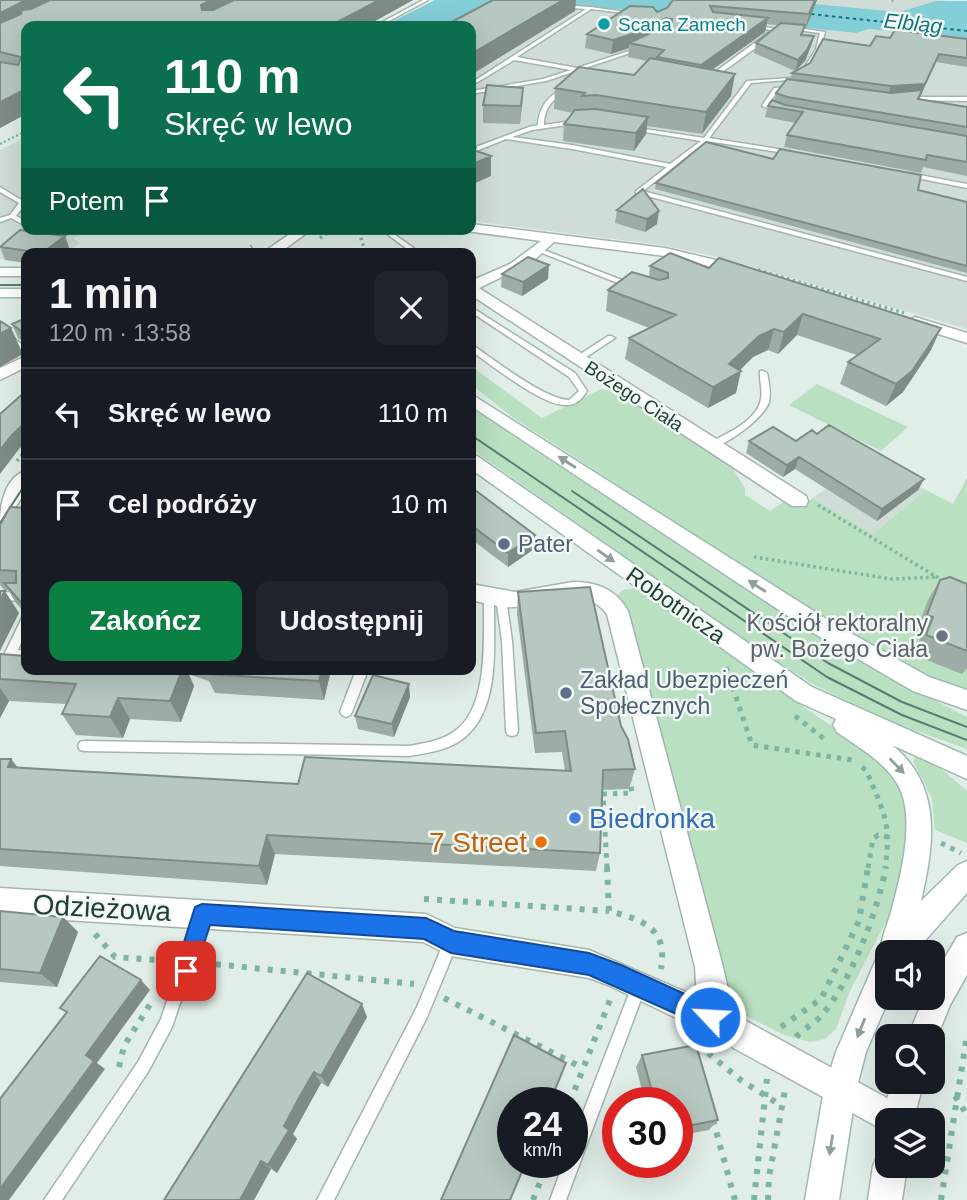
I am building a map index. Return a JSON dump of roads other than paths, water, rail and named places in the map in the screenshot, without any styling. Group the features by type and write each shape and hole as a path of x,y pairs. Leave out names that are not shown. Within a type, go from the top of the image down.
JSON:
{"street":[{"path":"476,229 546,242 665,253 761,276"},
{"path":"277,248 297,235"},
{"path":"476,286 493,278 546,242"},
{"path":"0,272 21,272"},
{"name":"Bożego Ciała","path":"476,292 579,367 799,501"},
{"path":"0,293 21,293"},
{"path":"903,318 967,338"},
{"path":"0,374 21,364"},
{"path":"476,402 823,628 921,684 967,700"},
{"name":"Robotnicza","path":"476,464 804,694 967,768"},
{"path":"2,510 21,484"},
{"path":"487,596 518,600 581,588 603,594 611,600 617,611 709,967 713,989 710,1017"},
{"path":"804,694 886,755 906,776 919,807 917,847 909,898 898,940"},
{"path":"906,940 967,874"},
{"name":"Odzieżowa","path":"0,902 426,928 451,942 589,964 710,1017 875,1108"},
{"path":"928,1024 939,996 967,947"},
{"path":"822,1200 840,1090 851,1052 875,995"},
{"path":"885,1200 888,1178"}],"lane":[{"path":"386,21 426,0"},
{"path":"554,5 635,13"},
{"path":"476,82 590,9"},
{"path":"617,17 623,12"},
{"path":"750,26 823,32 818,49 803,73 787,80 749,82 704,141 638,191 967,279"},
{"path":"717,87 704,85 775,29"},
{"path":"476,92 544,80 648,46"},
{"path":"513,58 578,70"},
{"path":"541,126 540,113 543,105 575,85"},
{"path":"783,112 765,106 776,89 803,88"},
{"path":"730,89 743,91"},
{"path":"895,100 919,97 967,99"},
{"path":"476,149 541,126 583,122"},
{"path":"622,126 794,154"},
{"path":"504,138 572,146 670,166"},
{"path":"901,174 967,186"},
{"path":"0,189 21,202"},
{"path":"0,220 12,216 21,205"},
{"path":"12,216 21,221"},
{"path":"392,235 410,248"},
{"path":"546,242 635,287"},
{"path":"476,312 579,367"},
{"path":"7,337 21,347"},
{"path":"579,367 611,338"},
{"path":"476,351 553,400 570,403 583,391 579,367"},
{"path":"710,446 740,427 763,407 763,373"},
{"path":"0,596 21,597"},
{"path":"487,596 507,641 512,731"},
{"path":"84,746 409,751 435,747 459,734 482,708 487,672 487,596"},
{"path":"21,631 11,653 21,654"},
{"path":"346,712 360,675"},
{"path":"52,1200 144,1067 167,1022 202,915"},
{"path":"325,1200 431,992 451,942"},
{"path":"558,1200 647,988"}],"water":[{"path":"435,0 497,0 457,21 394,21"},
{"name":"Elbląg","path":"526,0 774,0 899,12 936,1 967,1 967,39 869,29 856,33"}],"tram line":[{"path":"0,285 21,285"},
{"path":"476,438 827,677 902,715 967,740"},
{"path":"0,523 21,491"},
{"path":"572,491 828,663 902,702 967,727"}],"place":[{"name":"Scana Zamech","path":"604,24"},
{"name":"Pater","path":"504,544"},
{"name":"Kościół rektoralny pw. Bożego Ciała","path":"942,636"},
{"name":"Zakład Ubezpieczeń Społecznych","path":"566,693"},
{"name":"Biedronka","path":"575,818"},
{"name":"7 Street","path":"541,842"}]}
